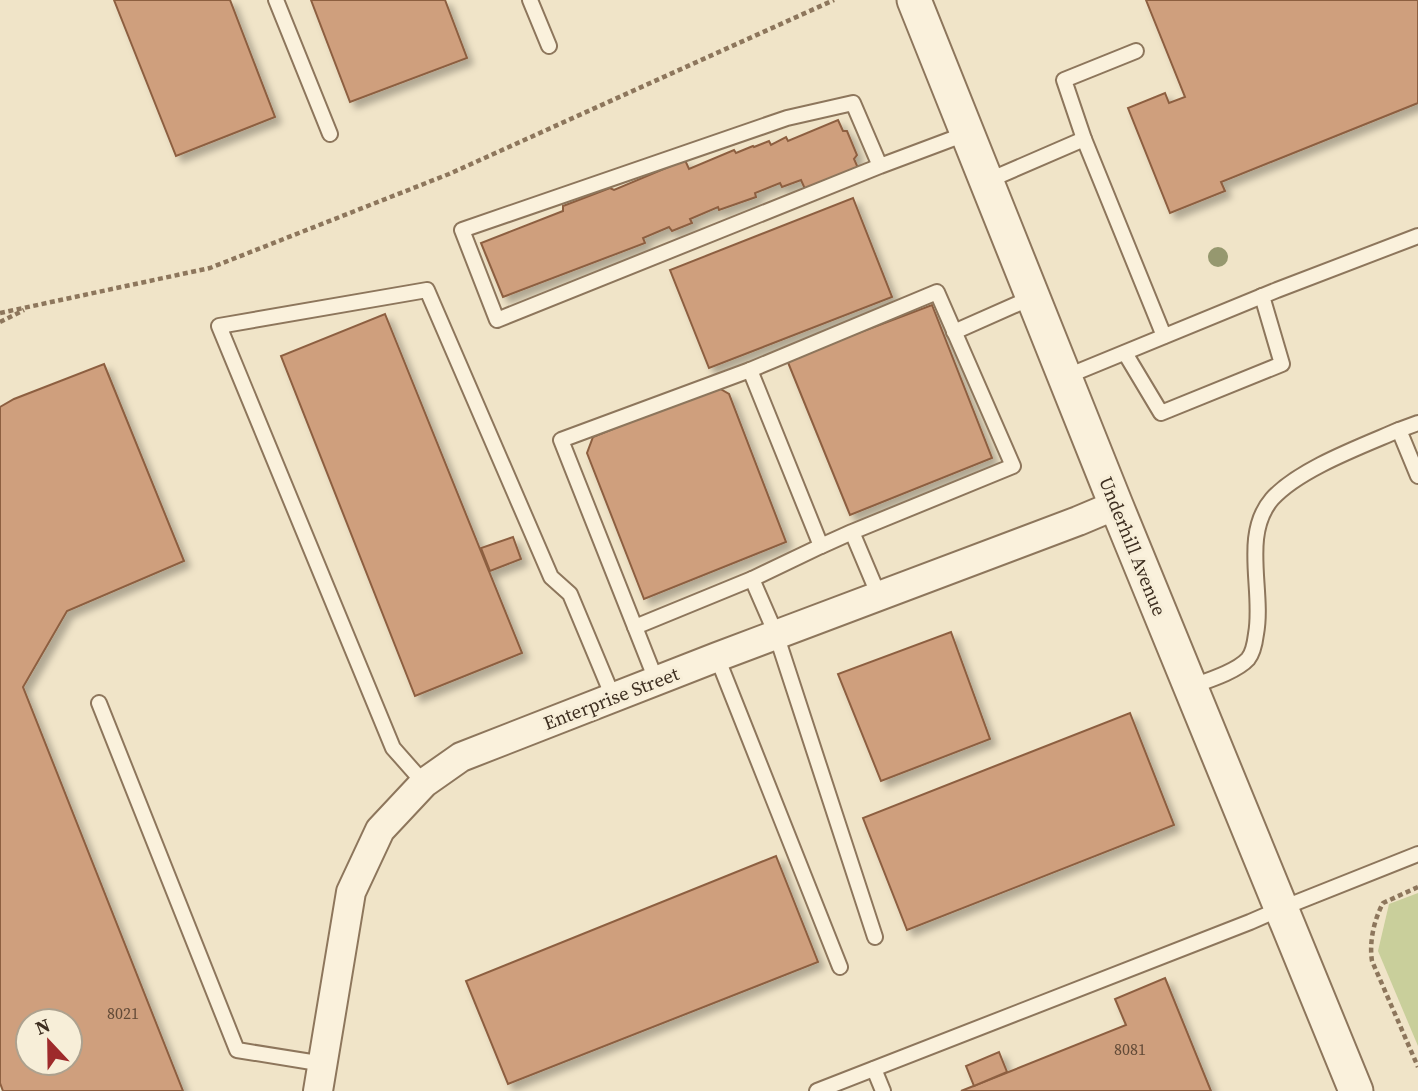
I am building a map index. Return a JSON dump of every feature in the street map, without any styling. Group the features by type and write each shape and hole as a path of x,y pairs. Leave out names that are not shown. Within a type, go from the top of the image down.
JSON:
{"street":[{"name":"Underhill Avenue","path":"914,0 1116,505 1356,1091"},
{"name":"Enterprise Street","path":"321,1077 351,892 380,830 424,783 461,757 1116,505"}],"lane":[{"path":"276,0 330,134"},
{"path":"530,0 549,46"},
{"path":"1136,51 1064,80 1084,139 1164,336"},
{"path":"880,166 853,103 787,118 462,230 497,320 968,133"},
{"path":"987,181 1084,139"},
{"path":"1065,377 1262,296 1418,236"},
{"path":"424,783 393,748 219,326 426,290 551,577 570,594 613,697"},
{"path":"635,627 752,579 852,531 1013,466 937,292 750,370 561,440 635,627 656,680"},
{"path":"1125,353 1161,413 1282,364 1262,296"},
{"path":"954,332 1033,297"},
{"path":"750,370 821,546"},
{"path":"1190,687 1248,659 1257,628 1256,535 1261,516 1273,498 1296,480 1339,456 1418,423"},
{"path":"1399,430 1418,476"},
{"path":"852,531 879,596"},
{"path":"752,579 776,634 875,937"},
{"path":"717,657 840,967"},
{"path":"99,703 237,1050 321,1077"},
{"path":"817,1091 1418,854"},
{"path":"874,1069 883,1091"}],"path":[{"path":"0,313 210,268 449,174 834,0"},
{"path":"0,323 31,306"},
{"path":"1418,887 1383,903 1370,950 1372,961 1418,1067"}],"green space":[{"path":"1418,893 1418,1046 1378,951 1389,904"}],"building":[{"path":"114,0 230,0 275,117 176,156"},
{"path":"311,0 445,0 467,58 350,102"},
{"path":"1146,0 1418,0 1418,103 1221,182 1225,191 1170,213 1128,108 1165,93 1169,103 1185,97"},
{"path":"838,120 843,131 847,131 857,155 854,159 858,168 805,189 801,180 782,187 780,183 755,193 756,197 719,210 718,207 690,219 692,223 672,231 669,227 643,238 645,243 503,297 481,243 563,211 563,206 610,188 614,190 685,160 689,169 734,150 736,153 769,141 771,145 786,137 788,141"},
{"path":"853,198 892,297 709,368 670,270"},
{"path":"932,305 992,458 850,515 787,360"},
{"path":"385,314 522,653 415,696 281,356"},
{"path":"104,364 184,561 67,611 23,687 183,1091 3,1091 0,1083 0,407"},
{"path":"717,387 729,394 786,542 644,599 587,453 593,437"},
{"path":"513,537 521,559 490,571 481,548"},
{"path":"951,632 990,739 881,781 838,674"},
{"path":"1130,713 1174,825 907,930 863,818"},
{"path":"776,856 818,962 508,1084 466,981"},
{"path":"1165,978 1211,1091 961,1091 1126,1025 1115,999"},
{"path":"999,1052 1007,1072 974,1086 966,1066"}]}
